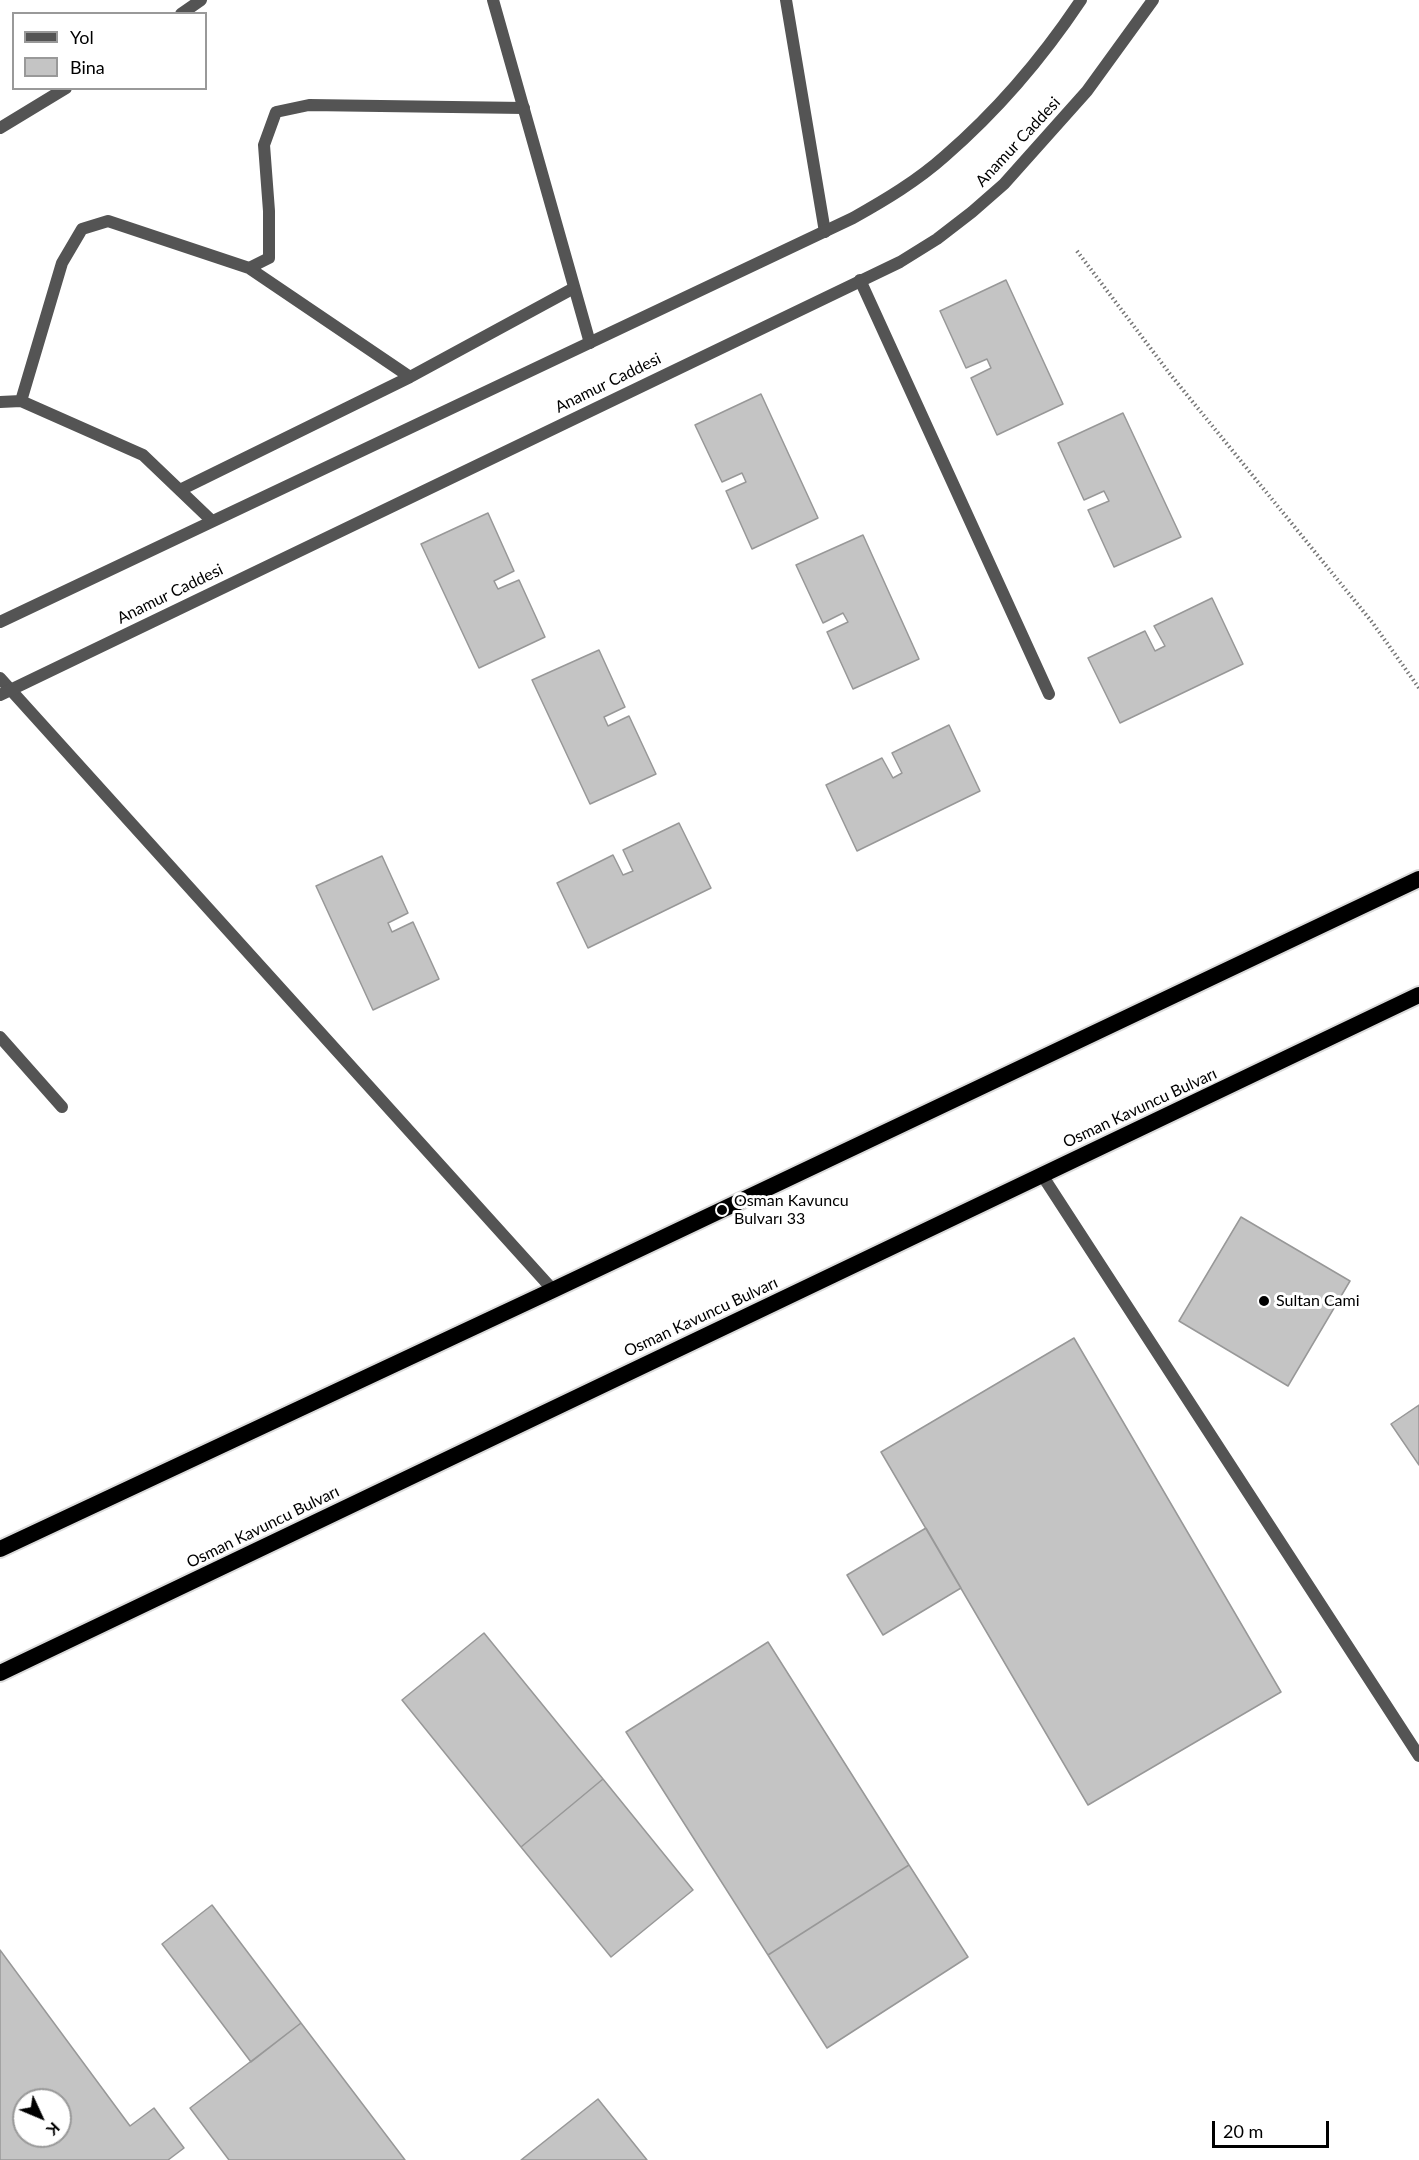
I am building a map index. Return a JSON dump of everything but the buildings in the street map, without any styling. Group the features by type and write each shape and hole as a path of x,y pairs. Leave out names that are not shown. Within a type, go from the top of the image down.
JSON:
{"highway":[{"path":"0,1549 553,1290 1419,879"},
{"name":"Osman Kavuncu Bulvarı","path":"0,1673 1419,995"}],"street":[{"path":"184,12 201,0"},
{"path":"493,0 590,343"},
{"path":"786,0 825,232"},
{"path":"0,622 854,218 901,190 944,157 1014,88 1081,0"},
{"name":"Anamur Caddesi","path":"5,693 900,262 937,239 1004,184 1087,91 1154,0"},
{"path":"0,128 63,90"},
{"path":"249,268 269,258 269,211 264,146 276,112 309,105 524,108"},
{"path":"21,401 62,263 82,229 108,221 249,268 410,377"},
{"path":"860,280 1048,694"},
{"path":"180,490 410,377 574,288"},
{"path":"0,402 21,401 143,455 212,521"},
{"path":"0,678 5,693 553,1290"},
{"path":"0,1037 62,1107"},
{"path":"1042,1175 1419,1756"}],"path":[{"path":"1077,251 1170,374 1372,622 1419,688"}],"place":[{"name":"Osman Kavuncu Bulvarı 33","path":"722,1210"},
{"name":"Sultan Cami","path":"1264,1301"}]}
